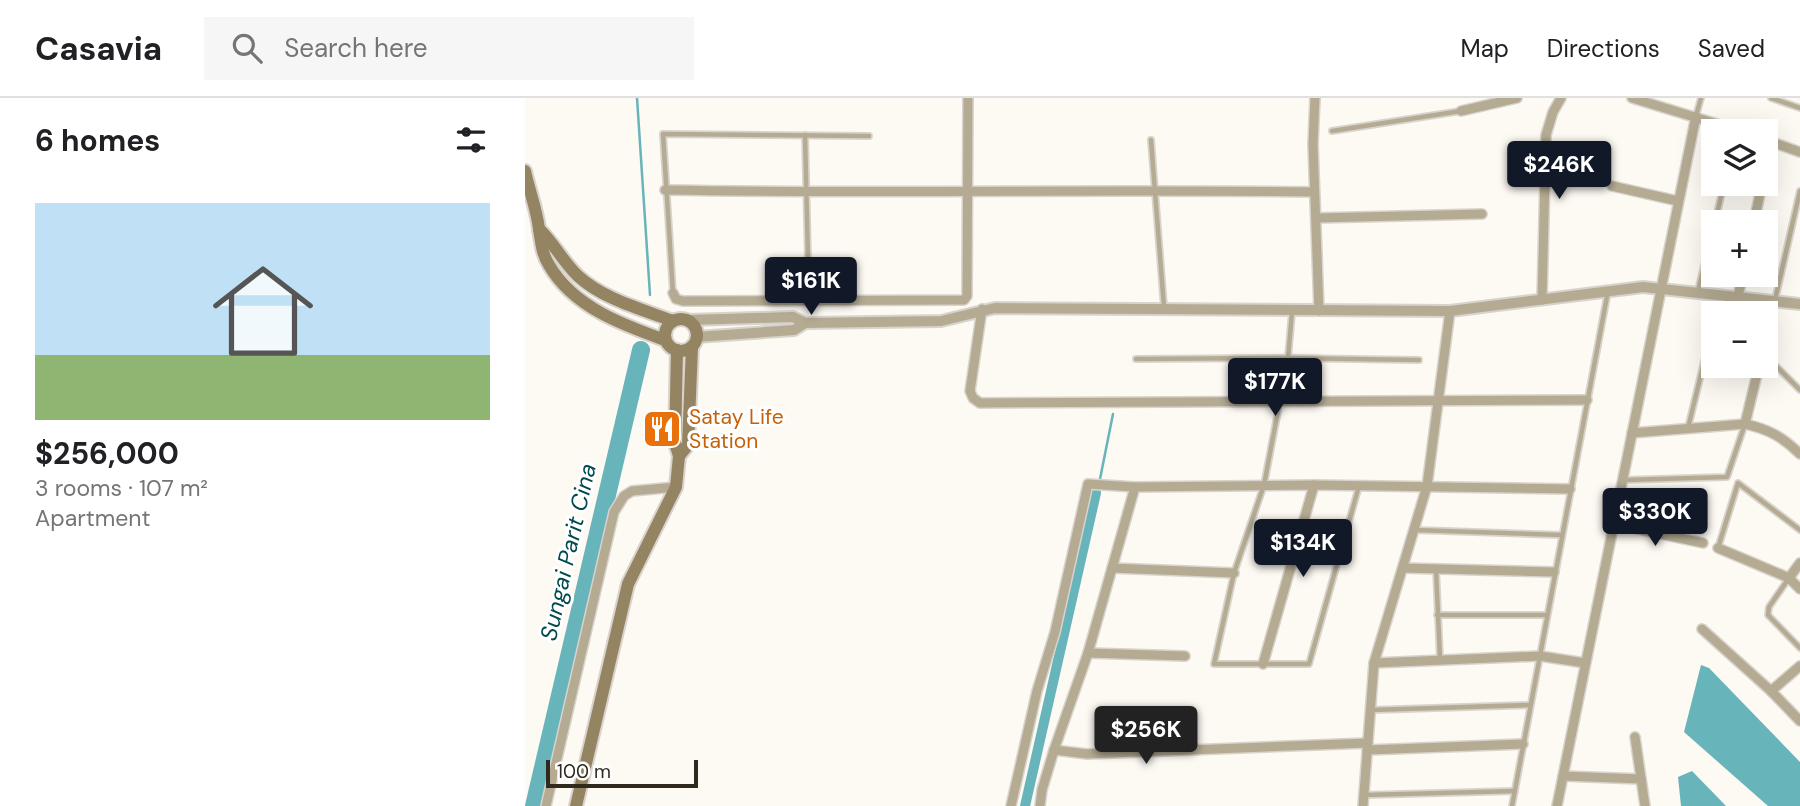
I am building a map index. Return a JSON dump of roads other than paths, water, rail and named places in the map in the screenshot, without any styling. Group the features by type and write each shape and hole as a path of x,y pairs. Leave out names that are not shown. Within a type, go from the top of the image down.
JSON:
{"main road":[{"path":"525,172 539,229 539,242 549,265 565,285 587,305 627,327 665,340 672,348 682,351 694,342"},
{"path":"539,229 578,276 598,290 673,321"},
{"path":"665,340 666,329 677,318 688,320 695,327 688,445 680,456"},
{"path":"576,806 628,584 676,487 680,456 675,443 677,350"}],"street":[{"path":"673,293 676,299 683,301 964,300 967,296 968,98"},
{"path":"1315,98 1314,192 1319,311"},
{"path":"1461,111 1466,98"},
{"path":"1461,111 1517,98"},
{"path":"1542,300 1546,135 1561,98"},
{"path":"1632,98 1704,119"},
{"path":"1557,806 1696,116"},
{"path":"1778,144 1800,152"},
{"path":"1612,186 1678,201"},
{"path":"665,190 807,193 1155,190 1314,192"},
{"path":"1316,218 1482,214"},
{"path":"688,320 793,317 805,323 941,321 995,308 1450,311 1660,287 1800,303"},
{"path":"1738,296 1740,287"},
{"path":"982,309 970,391 973,398 980,403 1587,400"},
{"path":"1363,806 1374,663 1427,486 1450,311"},
{"path":"694,342 794,330 805,323"},
{"path":"1745,424 1756,378"},
{"path":"1632,433 1745,424 1781,436 1800,454"},
{"path":"1011,806 1037,691 1055,632 1088,484 1135,487 1314,485 1570,489"},
{"path":"1263,664 1314,485"},
{"path":"546,806 614,512 624,496 632,491 676,487"},
{"path":"1040,806 1042,789 1088,653 1135,487"},
{"path":"1614,524 1703,543"},
{"path":"1718,548 1789,578 1800,589"},
{"path":"1789,578 1800,564"},
{"path":"1112,568 1234,573"},
{"path":"1403,568 1554,572"},
{"path":"1702,629 1800,721"},
{"path":"1088,653 1185,656"},
{"path":"1374,663 1540,656 1585,663"},
{"path":"1771,691 1800,666"},
{"path":"1635,737 1645,806"},
{"path":"1054,750 1087,754 1523,744"},
{"path":"1563,776 1641,779"}],"lane":[{"path":"1696,116 1702,98"},
{"path":"1771,98 1800,108"},
{"path":"1332,131 1461,111"},
{"path":"673,293 662,138 667,133 869,136"},
{"path":"805,135 809,302"},
{"path":"1151,140 1164,310"},
{"path":"1775,300 1800,191"},
{"path":"1697,291 1701,276"},
{"path":"1512,806 1608,291"},
{"path":"1292,311 1288,358 1264,485 1234,573 1215,664 1309,664 1359,486"},
{"path":"1136,359 1419,360"},
{"path":"1778,368 1800,390"},
{"path":"1688,428 1701,374"},
{"path":"1623,480 1727,477 1745,424"},
{"path":"1718,548 1738,483 1800,530"},
{"path":"1415,530 1562,534"},
{"path":"1436,569 1440,661"},
{"path":"1789,578 1769,607 1768,615 1800,648"},
{"path":"1437,615 1546,615"},
{"path":"1370,710 1530,705"},
{"path":"1364,794 1515,790"}],"water":[{"path":"1701,665 1709,668 1800,762 1800,806 1768,806 1684,732"},
{"path":"1692,771 1726,806 1681,806 1678,777"}],"waterway":[{"path":"637,98 650,295"},
{"name":"Sungai Parit Cina","path":"534,806 641,350"},
{"path":"1100,479 1113,414"},
{"path":"1025,806 1096,493"}],"place":[{"name":"Satay Life Station","path":"662,429"}]}
